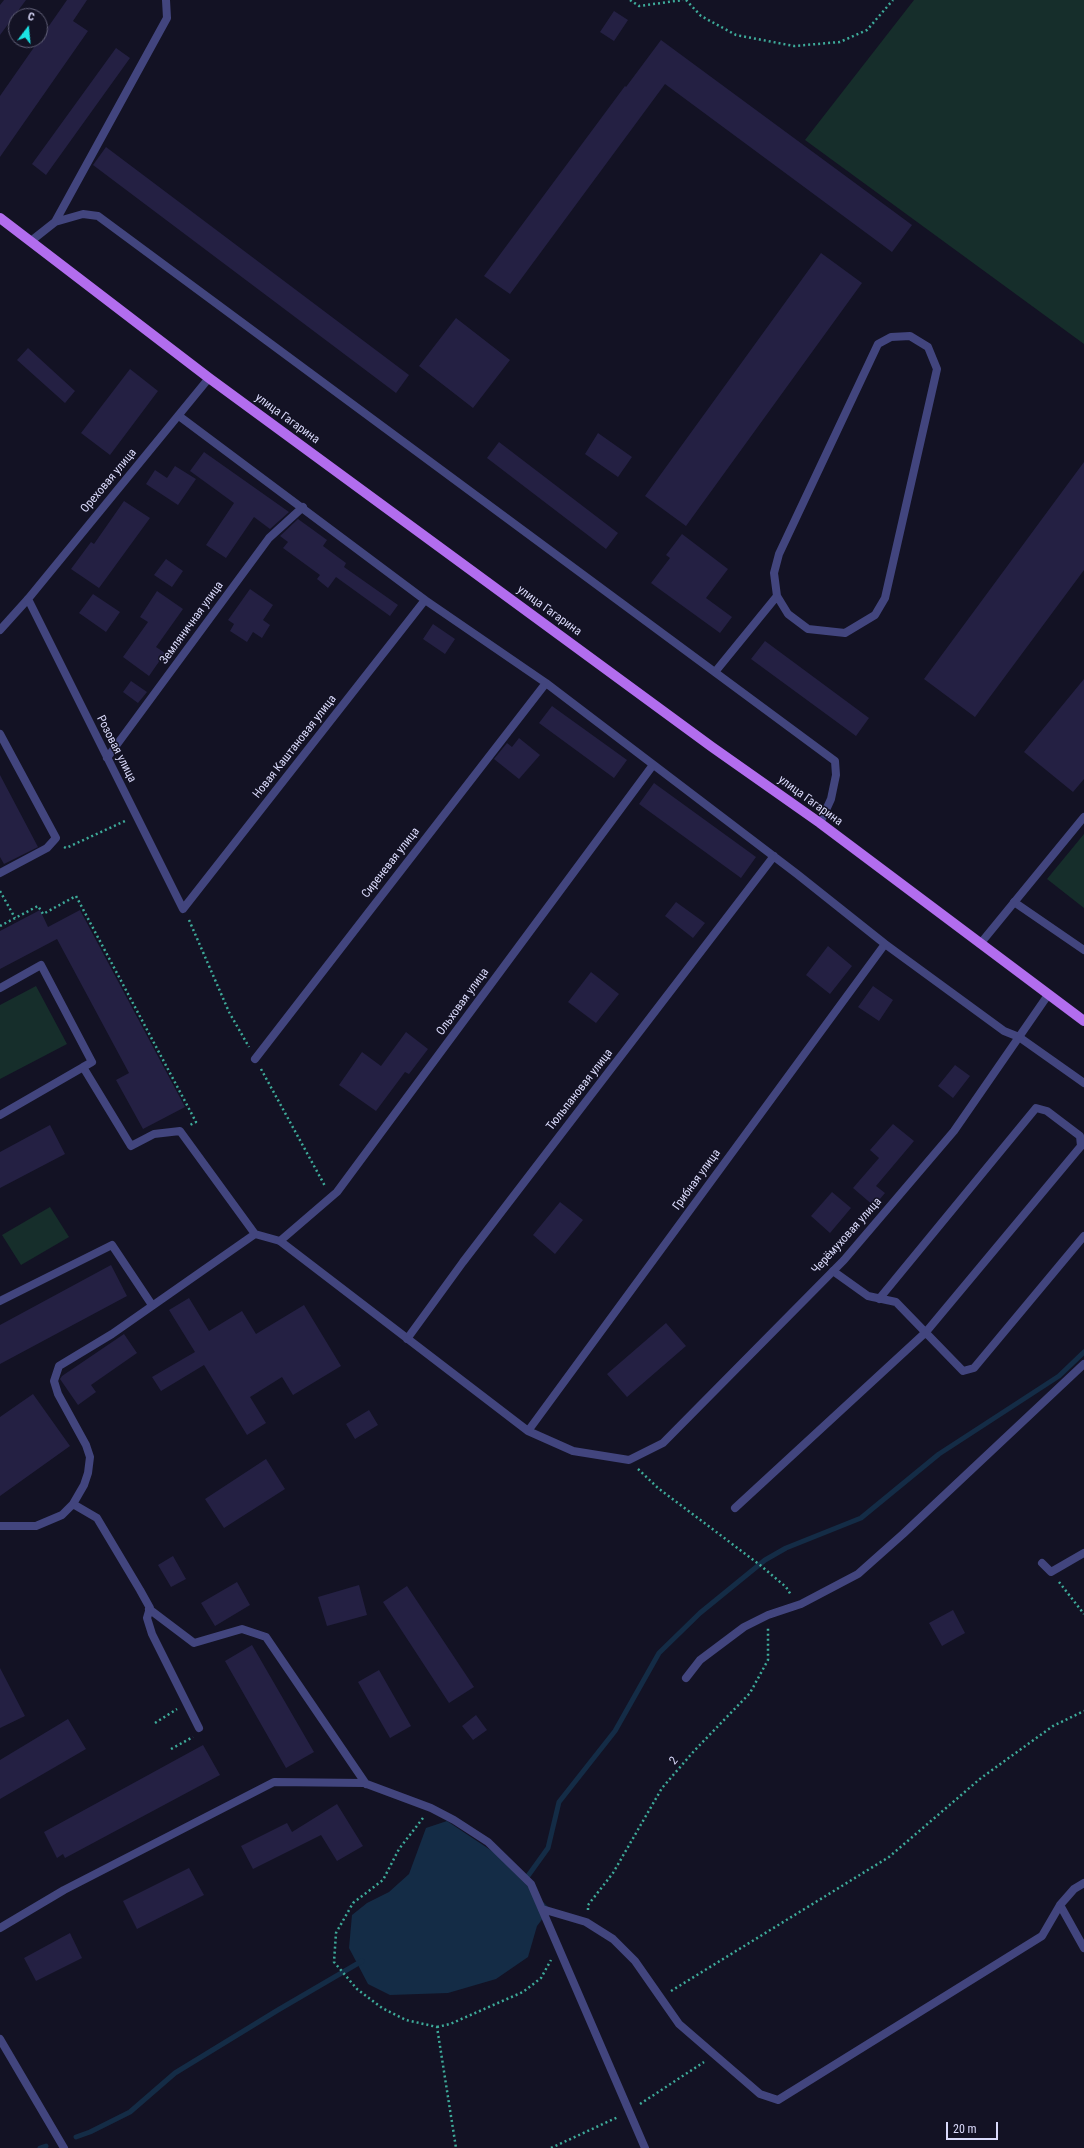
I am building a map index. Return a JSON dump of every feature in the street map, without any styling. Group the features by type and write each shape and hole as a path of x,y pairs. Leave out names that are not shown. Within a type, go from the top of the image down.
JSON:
{"main road":[{"name":"улица Гагарина","path":"0,218 208,378 712,747 820,823 1084,1021"}],"street":[{"path":"55,222 167,18 166,0"},
{"path":"30,241 55,222 83,214 98,216 835,761 836,776 831,799 820,823"},
{"path":"715,672 777,596 774,572 779,554 878,344 891,336 910,336 928,346 937,369 886,598 875,615 844,633 808,629 788,614 777,596"},
{"name":"Ореховая улица","path":"0,630 28,599 179,416 208,378"},
{"path":"179,416 424,600 546,683 774,856 885,944 1004,1031 1019,1037 1084,1082"},
{"name":"Земляничная улица","path":"107,758 270,538 302,508"},
{"name":"Розовая улица","path":"28,599 184,909"},
{"name":"Новая Каштановая улица","path":"184,909 424,600"},
{"name":"Сиреневая улица","path":"255,1059 546,683"},
{"path":"0,734 56,838 46,848 0,873"},
{"name":"Ольховая улица","path":"280,1241 337,1192 654,765"},
{"path":"980,944 1084,817"},
{"name":"Тюльпановая улица","path":"406,1339 463,1262 774,856"},
{"path":"1014,902 1084,950"},
{"name":"Грибная улица","path":"528,1431 885,944"},
{"path":"0,988 41,965 92,1062"},
{"name":"Черёмуховая улица","path":"629,1460 663,1443 844,1260 954,1130 1048,995"},
{"path":"92,1062 83,1067 131,1146 154,1134 180,1131 256,1234 280,1241 528,1431 574,1451 629,1460"},
{"path":"0,1115 92,1062"},
{"path":"735,1508 926,1332 1081,1146 1080,1136 1047,1111 1036,1108 879,1299"},
{"path":"0,1526 36,1526 62,1515 73,1504 88,1473 90,1457 86,1444 58,1394 54,1381 60,1366 112,1334 256,1234"},
{"path":"833,1271 868,1296 896,1302 963,1371 974,1368 1084,1236"},
{"path":"0,1300 112,1244 152,1305"},
{"path":"686,1678 700,1660 744,1627 768,1615 801,1604 858,1574 903,1534 1084,1364"},
{"path":"73,1504 97,1518 149,1609 194,1643 242,1629 266,1637 366,1784"},
{"path":"1042,1563 1051,1572 1084,1552"},
{"path":"149,1609 147,1618 152,1634 187,1703 198,1732"},
{"path":"0,1928 64,1890 274,1782 366,1784 431,1808 488,1842 531,1884 645,2148"},
{"path":"542,1909 586,1922 613,1939 636,1961 679,2024 760,2094 778,2100 1042,1936 1060,1905 1074,1889 1084,1883"},
{"path":"1060,1905 1084,1948"},
{"path":"0,2039 64,2148"}],"path":[{"path":"630,0 639,6 683,0"},
{"path":"686,0 701,16 736,35 794,46 840,42 867,30 893,0"},
{"path":"56,838 66,848 136,816"},
{"path":"0,891 15,918"},
{"path":"0,926 38,906 43,914 76,896 196,1122 180,1131"},
{"path":"629,1460 658,1488 687,1508 786,1587"},
{"path":"1051,1572 1084,1614"},
{"name":"2","path":"586,1922 588,1905 613,1873 662,1788 694,1751 750,1693 768,1660 768,1615"},
{"path":"155,1723 187,1703"},
{"path":"661,1998 890,1857 981,1778 1053,1726 1084,1711"},
{"path":"171,1749 198,1732"},
{"path":"431,1808 399,1850 383,1880 353,1903 336,1933 335,1964 357,1989 382,2008 406,2020 437,2028 450,2024 523,1992 541,1978 554,1954"},
{"path":"437,2028 456,2148"}],"green space":[{"path":"914,0 1084,0 1084,344 805,140"},
{"path":"1084,834 1084,908 1047,879"},
{"path":"36,986 67,1044 0,1079 0,1005"},
{"path":"50,1207 69,1237 21,1265 2,1235"}],"water":[{"path":"447,1821 495,1853 550,1909 537,1926 528,1957 496,1979 448,1993 390,1995 368,1984 349,1948 352,1915 367,1903 389,1892 409,1874 426,1828"}],"building":[{"path":"4,0 26,0 20,8 8,8 8,24 0,35 0,5"},
{"path":"67,0 87,0 73,21 88,31 0,157 0,96 34,48 48,48 48,27"},
{"path":"614,11 628,20 614,41 600,32"},
{"path":"661,40 912,225 892,252 665,84 510,294 484,276"},
{"path":"116,48 130,58 46,175 32,164"},
{"path":"106,147 409,375 396,393 93,165"},
{"path":"821,253 862,283 686,526 645,496"},
{"path":"456,318 510,360 473,408 419,366"},
{"path":"28,348 75,391 65,403 17,360"},
{"path":"130,369 158,391 110,455 81,433"},
{"path":"598,433 632,457 618,477 585,454"},
{"path":"499,442 618,533 606,549 487,458"},
{"path":"204,452 289,512 270,529 254,517 226,558 206,545 234,503 190,471"},
{"path":"1084,462 1084,570 975,717 924,679"},
{"path":"175,466 196,479 178,505 146,484 155,470 167,478"},
{"path":"124,501 150,518 99,588 71,569 91,542 94,544"},
{"path":"298,519 327,540 323,546 346,563 344,567 398,605 390,616 336,577 328,588 317,579 320,575 283,548 288,542 280,536"},
{"path":"682,534 728,569 706,598 732,617 720,633 651,583 670,558 666,555"},
{"path":"166,559 183,571 172,587 154,575"},
{"path":"250,589 273,605 263,620 270,625 262,638 253,632 247,642 230,631 234,624 228,620"},
{"path":"157,591 183,609 156,647 165,653 149,676 123,657 148,622 140,617"},
{"path":"93,594 120,612 106,632 79,613"},
{"path":"433,624 455,639 445,654 423,639"},
{"path":"765,641 869,718 856,736 751,659"},
{"path":"1084,679 1084,779 1073,792 1024,752"},
{"path":"131,681 147,692 138,703 123,692"},
{"path":"552,706 627,760 614,778 539,723"},
{"path":"519,738 540,755 519,779 494,759 507,743 512,747"},
{"path":"0,775 38,847 4,864 0,857"},
{"path":"654,783 756,857 741,878 639,804"},
{"path":"676,902 705,923 693,938 665,916"},
{"path":"40,910 48,927 80,910 185,1107 143,1129 116,1080 129,1073 57,939 0,969 0,931"},
{"path":"828,946 852,966 830,994 806,975"},
{"path":"591,972 619,994 596,1023 568,1002"},
{"path":"873,986 893,1000 879,1021 858,1007"},
{"path":"406,1032 428,1049 409,1074 405,1072 376,1111 339,1085 362,1052 381,1066"},
{"path":"955,1065 970,1076 953,1098 938,1086"},
{"path":"893,1124 914,1141 876,1186 885,1193 874,1206 853,1188 879,1158 870,1150"},
{"path":"50,1125 65,1154 0,1188 0,1152"},
{"path":"832,1192 851,1208 830,1233 811,1216"},
{"path":"560,1202 583,1220 555,1254 533,1235"},
{"path":"111,1265 127,1296 0,1364 0,1325"},
{"path":"189,1298 209,1331 242,1311 256,1334 304,1305 341,1366 293,1395 282,1377 250,1397 266,1423 247,1435 204,1365 161,1391 152,1377 195,1352 169,1310"},
{"path":"666,1323 686,1346 627,1397 607,1374"},
{"path":"124,1334 137,1353 91,1385 96,1392 78,1405 60,1379 62,1376"},
{"path":"33,1394 70,1446 0,1496 0,1417"},
{"path":"369,1410 378,1425 355,1439 346,1424"},
{"path":"266,1459 285,1489 224,1528 205,1499"},
{"path":"173,1556 186,1579 171,1587 158,1565"},
{"path":"237,1582 250,1605 215,1626 201,1603"},
{"path":"359,1585 367,1615 327,1626 318,1597"},
{"path":"407,1586 474,1687 449,1703 383,1602"},
{"path":"953,1610 965,1633 942,1646 929,1623"},
{"path":"252,1645 314,1752 286,1768 225,1661"},
{"path":"0,1668 25,1716 0,1728"},
{"path":"379,1670 411,1726 390,1738 358,1682"},
{"path":"476,1715 487,1730 473,1740 462,1726"},
{"path":"68,1719 86,1749 0,1799 0,1760"},
{"path":"203,1745 220,1775 65,1858 63,1854 57,1858 44,1832"},
{"path":"337,1804 363,1846 337,1861 321,1835 253,1869 241,1846 287,1823 292,1832"},
{"path":"189,1868 204,1895 137,1929 123,1901"},
{"path":"70,1933 82,1958 36,1981 24,1958"}],"waterway":[{"path":"525,1880 548,1848 559,1802 615,1731 659,1653 700,1613 765,1560 786,1548 861,1518 939,1454 1059,1376 1084,1352"},
{"path":"76,2137 90,2132 130,2112 175,2073 362,1961"},
{"path":"40,2148 46,2146"}]}
